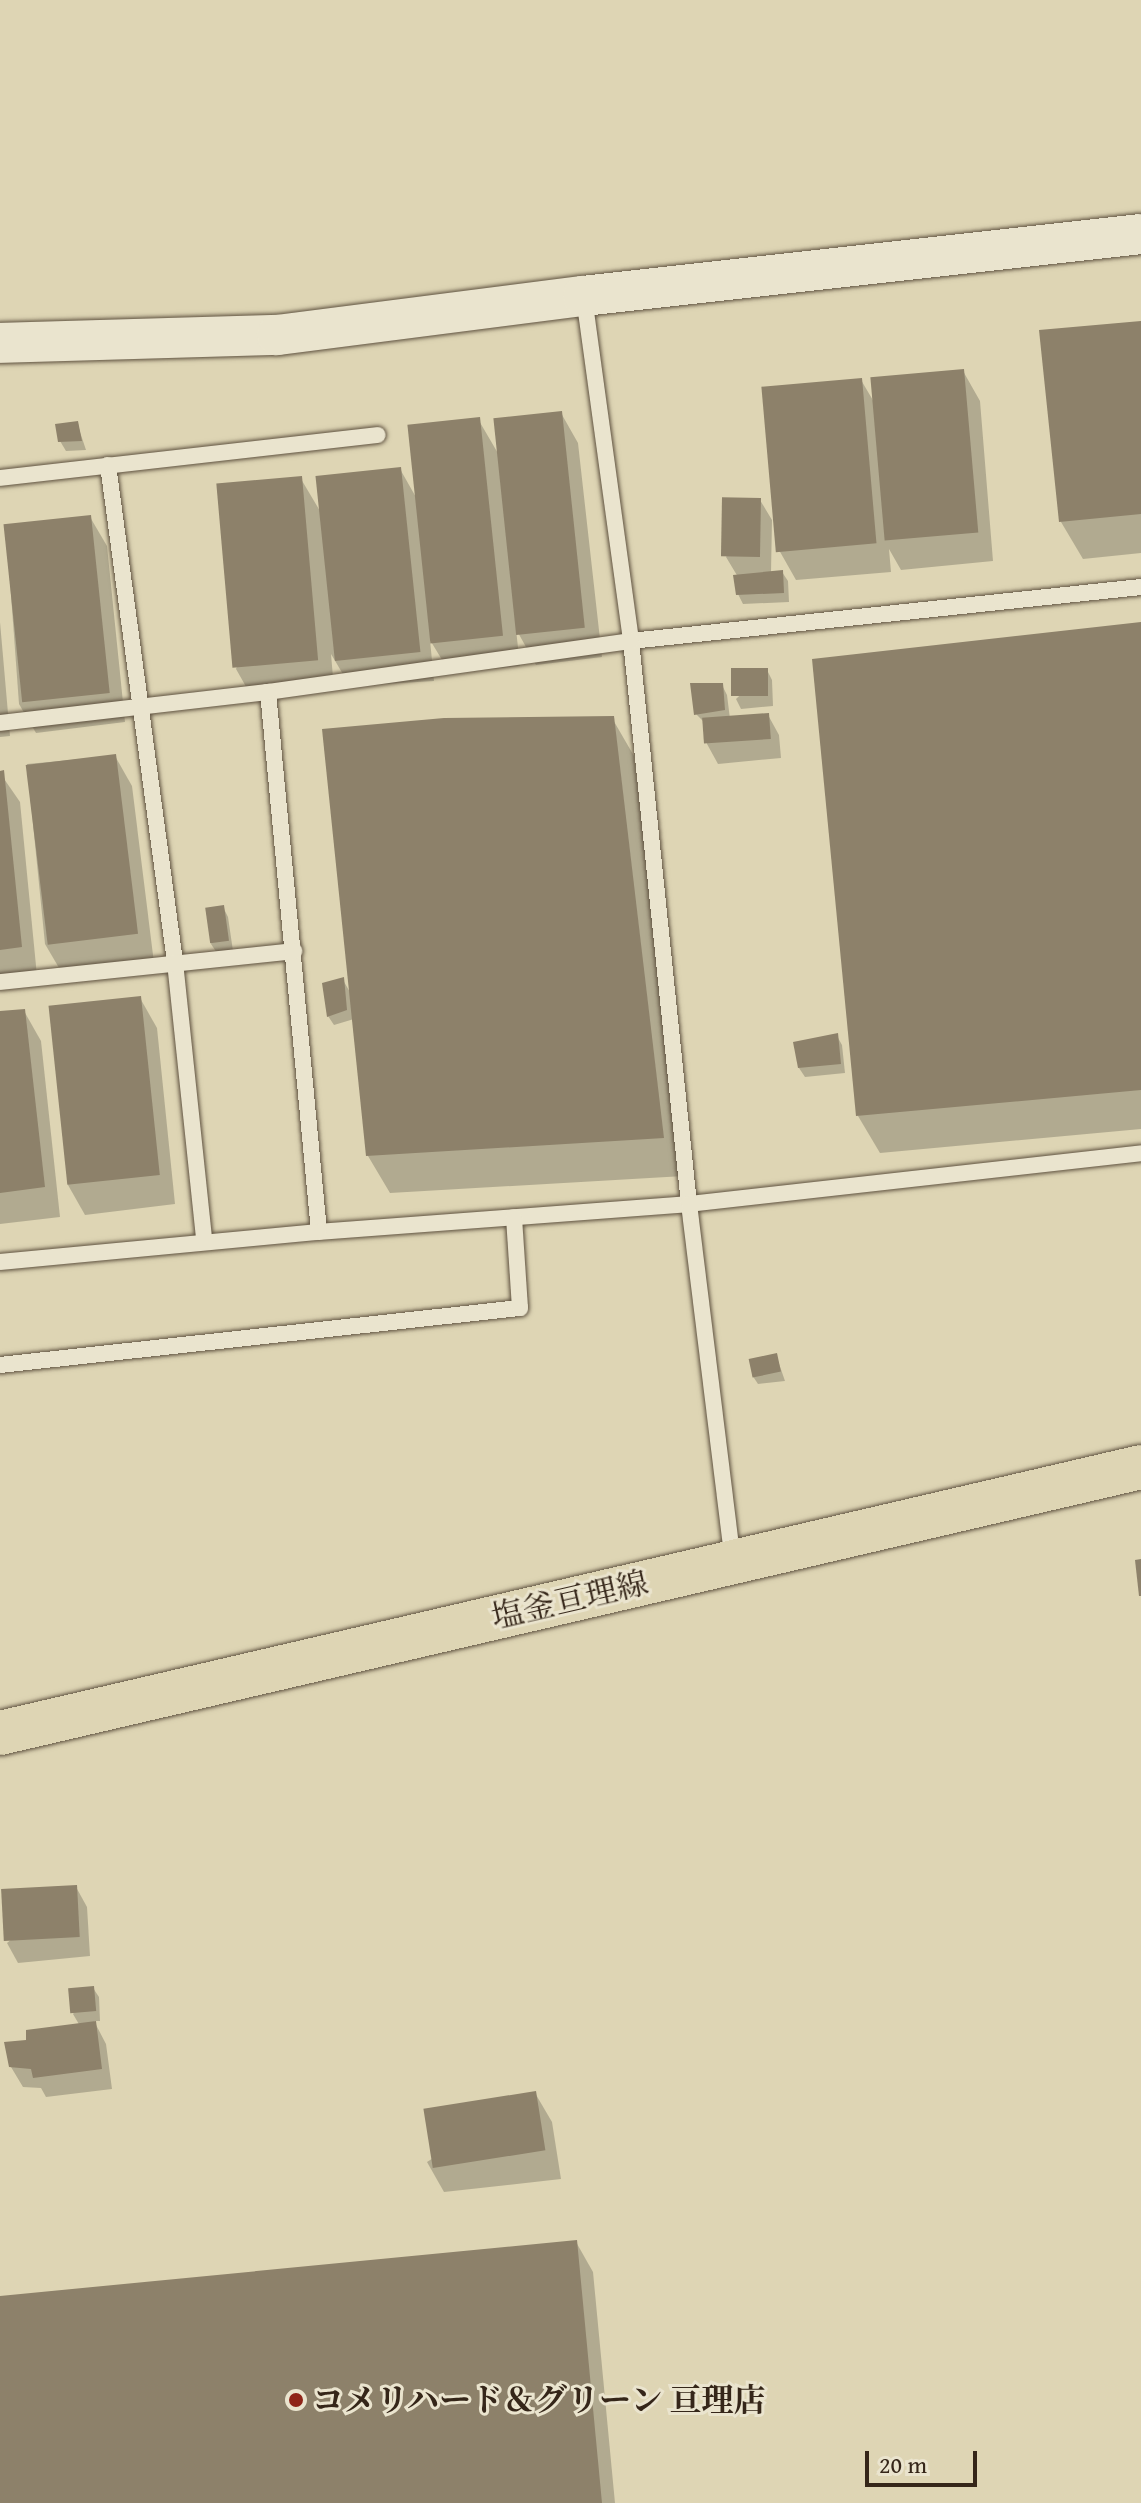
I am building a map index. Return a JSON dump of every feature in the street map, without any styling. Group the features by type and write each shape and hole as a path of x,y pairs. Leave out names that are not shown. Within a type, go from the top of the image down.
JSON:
{"main road":[{"name":"塩釜亘理線","path":"0,1733 1141,1467"}],"street":[{"path":"0,343 277,335 583,296 1141,234"}],"lane":[{"path":"583,296 631,641 689,1204 733,1563"},
{"path":"0,478 378,435"},
{"path":"108,465 175,962 204,1240"},
{"path":"0,723 268,692 631,641 1141,587"},
{"path":"268,692 319,1232"},
{"path":"0,982 294,951"},
{"path":"0,1262 204,1240 689,1204 1141,1153"},
{"path":"0,1365 520,1308 514,1217"}],"building":[{"path":"1141,321 1141,514 1059,522 1039,330"},
{"path":"964,369 978,532 885,541 870,377"},
{"path":"862,378 876,543 776,552 761,387"},
{"path":"562,411 585,628 516,635 493,418"},
{"path":"480,417 503,636 430,643 407,425"},
{"path":"78,421 82,441 58,442 55,424"},
{"path":"401,467 420,652 335,661 315,476"},
{"path":"302,476 318,660 232,668 216,483"},
{"path":"722,497 761,498 760,557 721,556"},
{"path":"91,515 110,693 22,702 3,524"},
{"path":"783,570 784,593 736,595 733,575"},
{"path":"1141,622 1141,1090 856,1116 812,659"},
{"path":"731,668 768,668 768,696 731,696"},
{"path":"690,683 723,683 725,710 694,715"},
{"path":"769,713 771,739 704,744 702,718"},
{"path":"614,716 664,1138 366,1156 322,729 444,718"},
{"path":"116,754 138,934 48,945 26,765"},
{"path":"4,770 22,947 0,950 0,771"},
{"path":"224,905 229,941 210,943 205,908"},
{"path":"344,977 347,1010 327,1017 322,983"},
{"path":"141,996 160,1175 67,1185 49,1006"},
{"path":"25,1009 45,1187 0,1193 0,1011"},
{"path":"838,1033 841,1064 798,1068 793,1042"},
{"path":"777,1353 781,1372 753,1378 749,1359"},
{"path":"1141,1559 1141,1596 1139,1596 1135,1560"},
{"path":"77,1885 80,1937 4,1941 1,1889"},
{"path":"94,1986 96,2011 70,2013 68,1988"},
{"path":"96,2021 102,2069 33,2078 31,2069 9,2067 4,2042 26,2040 26,2030"},
{"path":"536,2091 545,2150 433,2168 423,2109"},
{"name":"コメリハード＆グリーン 亘理店","path":"577,2240 602,2503 0,2503 0,2296"}],"place":[{"name":"コメリハード＆グリーン 亘理店","path":"296,2400"}]}
